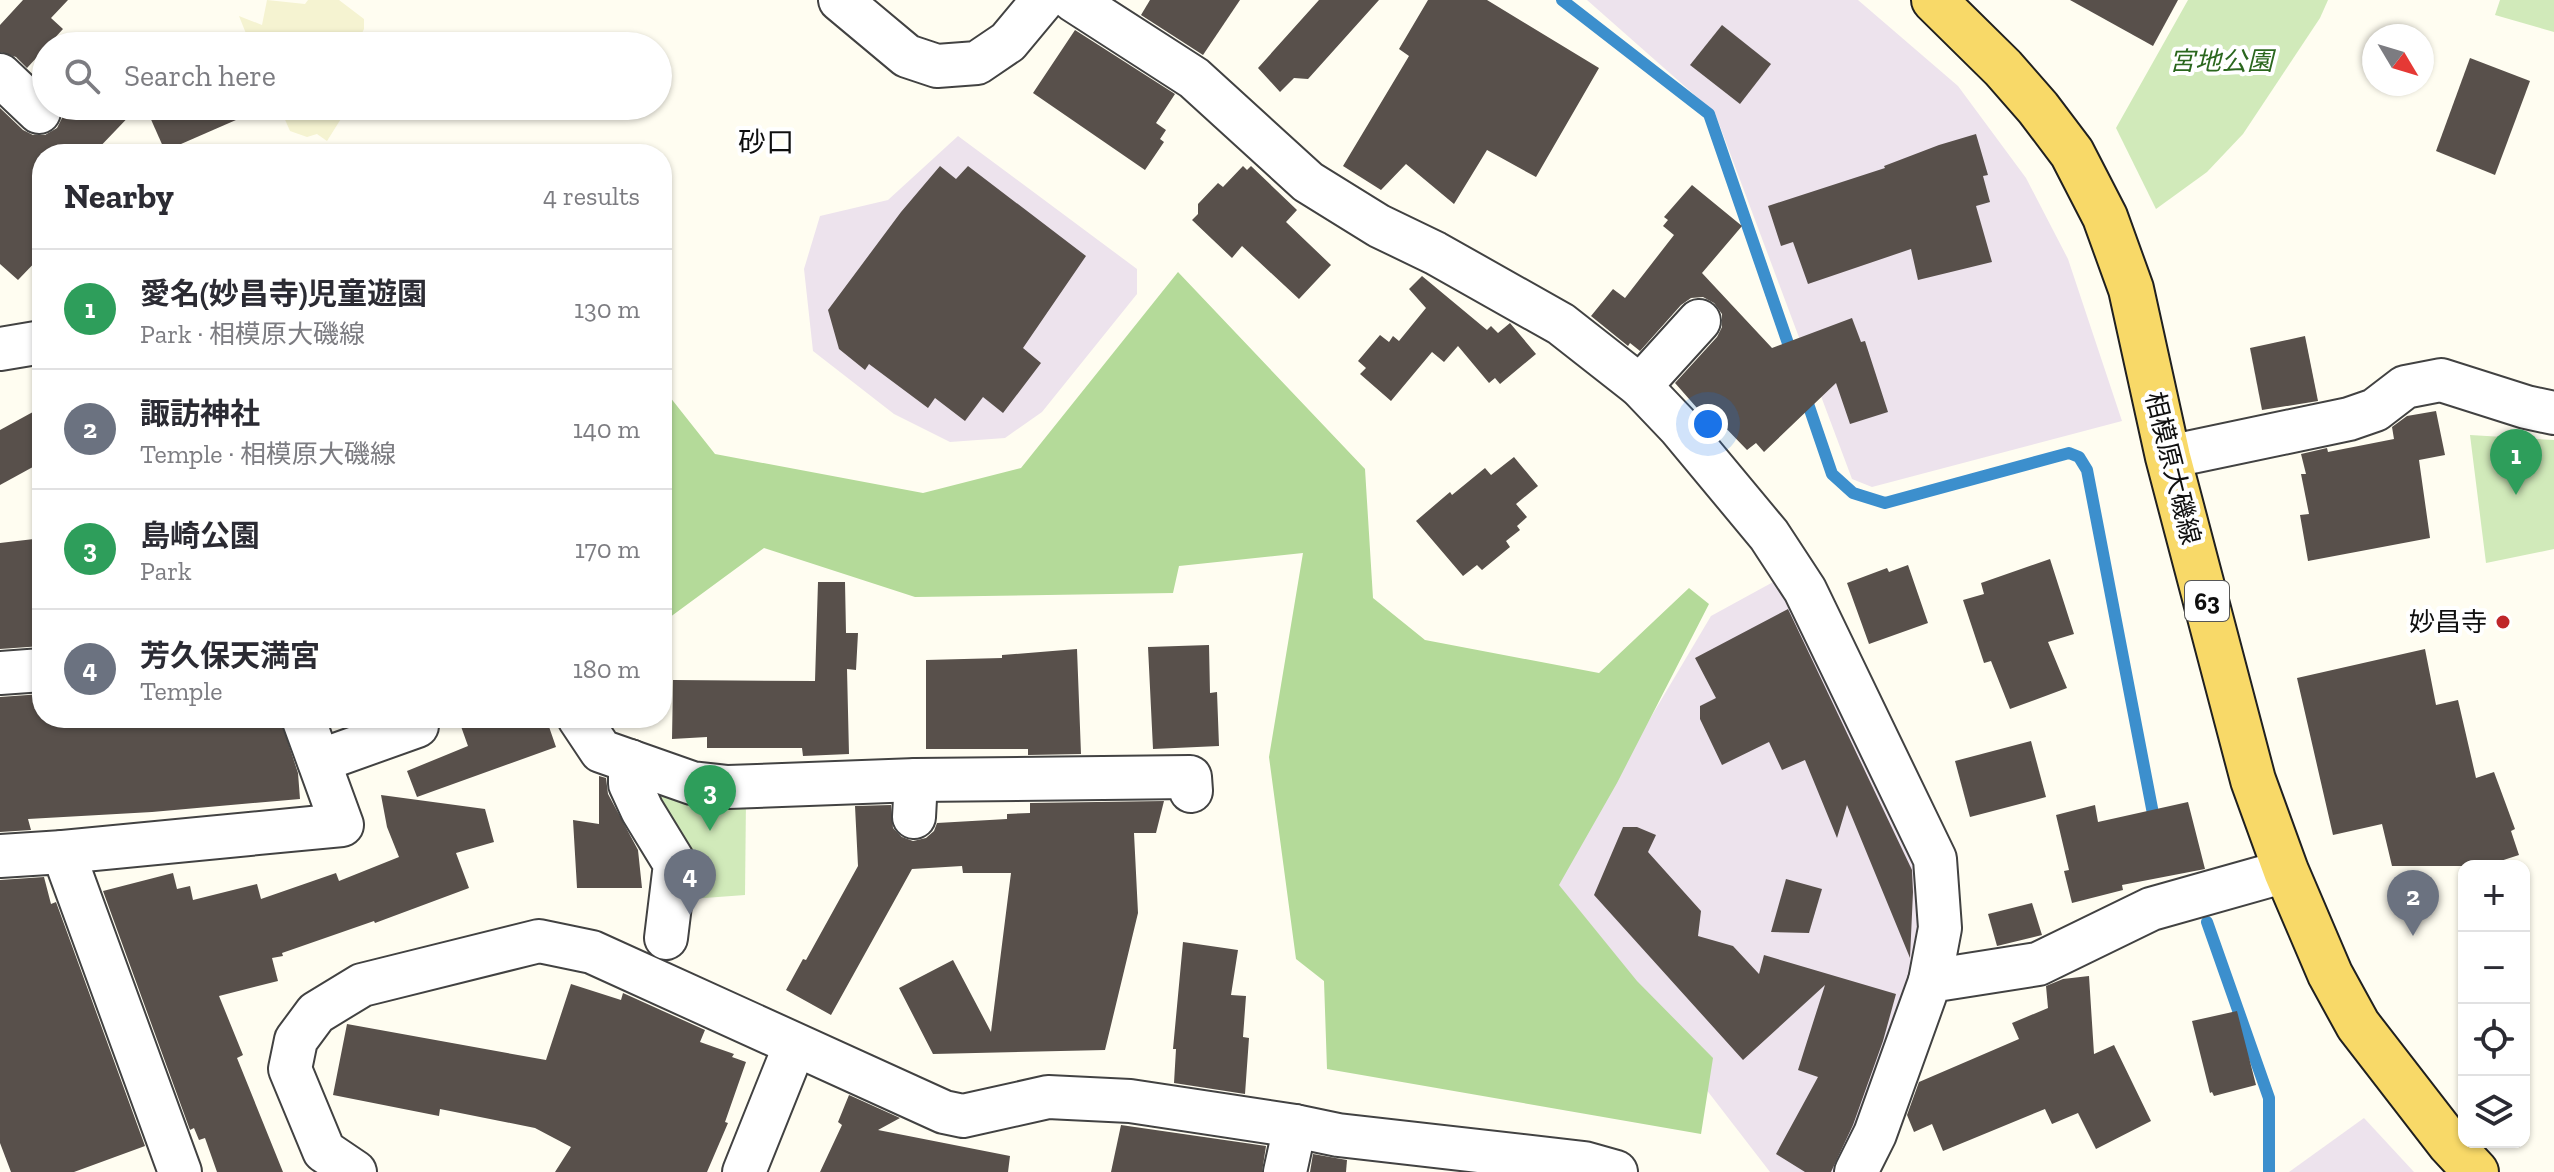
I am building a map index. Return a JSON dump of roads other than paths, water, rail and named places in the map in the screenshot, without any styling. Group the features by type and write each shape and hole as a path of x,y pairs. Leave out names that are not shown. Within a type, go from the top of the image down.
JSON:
{"main road":[{"name":"相模原大磯線","path":"1934,0 2003,68 2038,108 2072,153 2105,217 2131,289 2168,457 2253,780 2286,871 2330,974 2358,1025 2450,1144 2476,1172"}],"street":[{"path":"840,0 907,56 937,66 977,63 1008,42 1043,0"},
{"path":"1073,0 1194,78 1308,182 1379,226 1435,253 1561,324 1640,386 1680,428 1769,535 1805,590 1935,859 1940,928 1930,981 1875,1134 1856,1172"},
{"path":"0,75 32,105"},
{"path":"1640,386 1699,321"},
{"path":"0,349 32,344"},
{"path":"2168,457 2349,419 2375,410 2405,387 2441,380 2554,413"},
{"path":"0,673 32,671"},
{"path":"0,856 342,825 307,728"},
{"path":"319,761 411,728"},
{"path":"586,728 601,751 692,783 728,787 915,798 1190,777 1191,791"},
{"path":"630,761 630,784 675,864 666,938"},
{"path":"63,852 171,1169"},
{"path":"1930,981 2038,964 2151,909 2286,871"},
{"path":"355,1172 324,1151 290,1069 296,1040 316,1013 362,985 539,941 592,952 944,1112 963,1116 1048,1097 1130,1101 1338,1135 1584,1163 1616,1172"},
{"path":"744,1172 795,1045"},
{"path":"1285,1172 1295,1126"}],"waterway":[{"path":"1562,0 1709,114 1792,355"},
{"path":"1805,395 1832,474 1853,493 1885,503 2069,453 2079,457 2087,470 2155,824"},
{"path":"2207,922 2269,1098 2269,1172"}],"place":[{"name":"愛名(妙昌寺)児童遊園","path":"2516,495"},
{"name":"妙昌寺","path":"2503,622"},
{"name":"島崎公園","path":"710,831"},
{"name":"芳久保天満宮","path":"690,915"},
{"name":"諏訪神社","path":"2413,936"}],"district":[{"name":"砂口","path":"766,142"}],"park label":[{"name":"宮地公園","path":"2221,61"}]}
